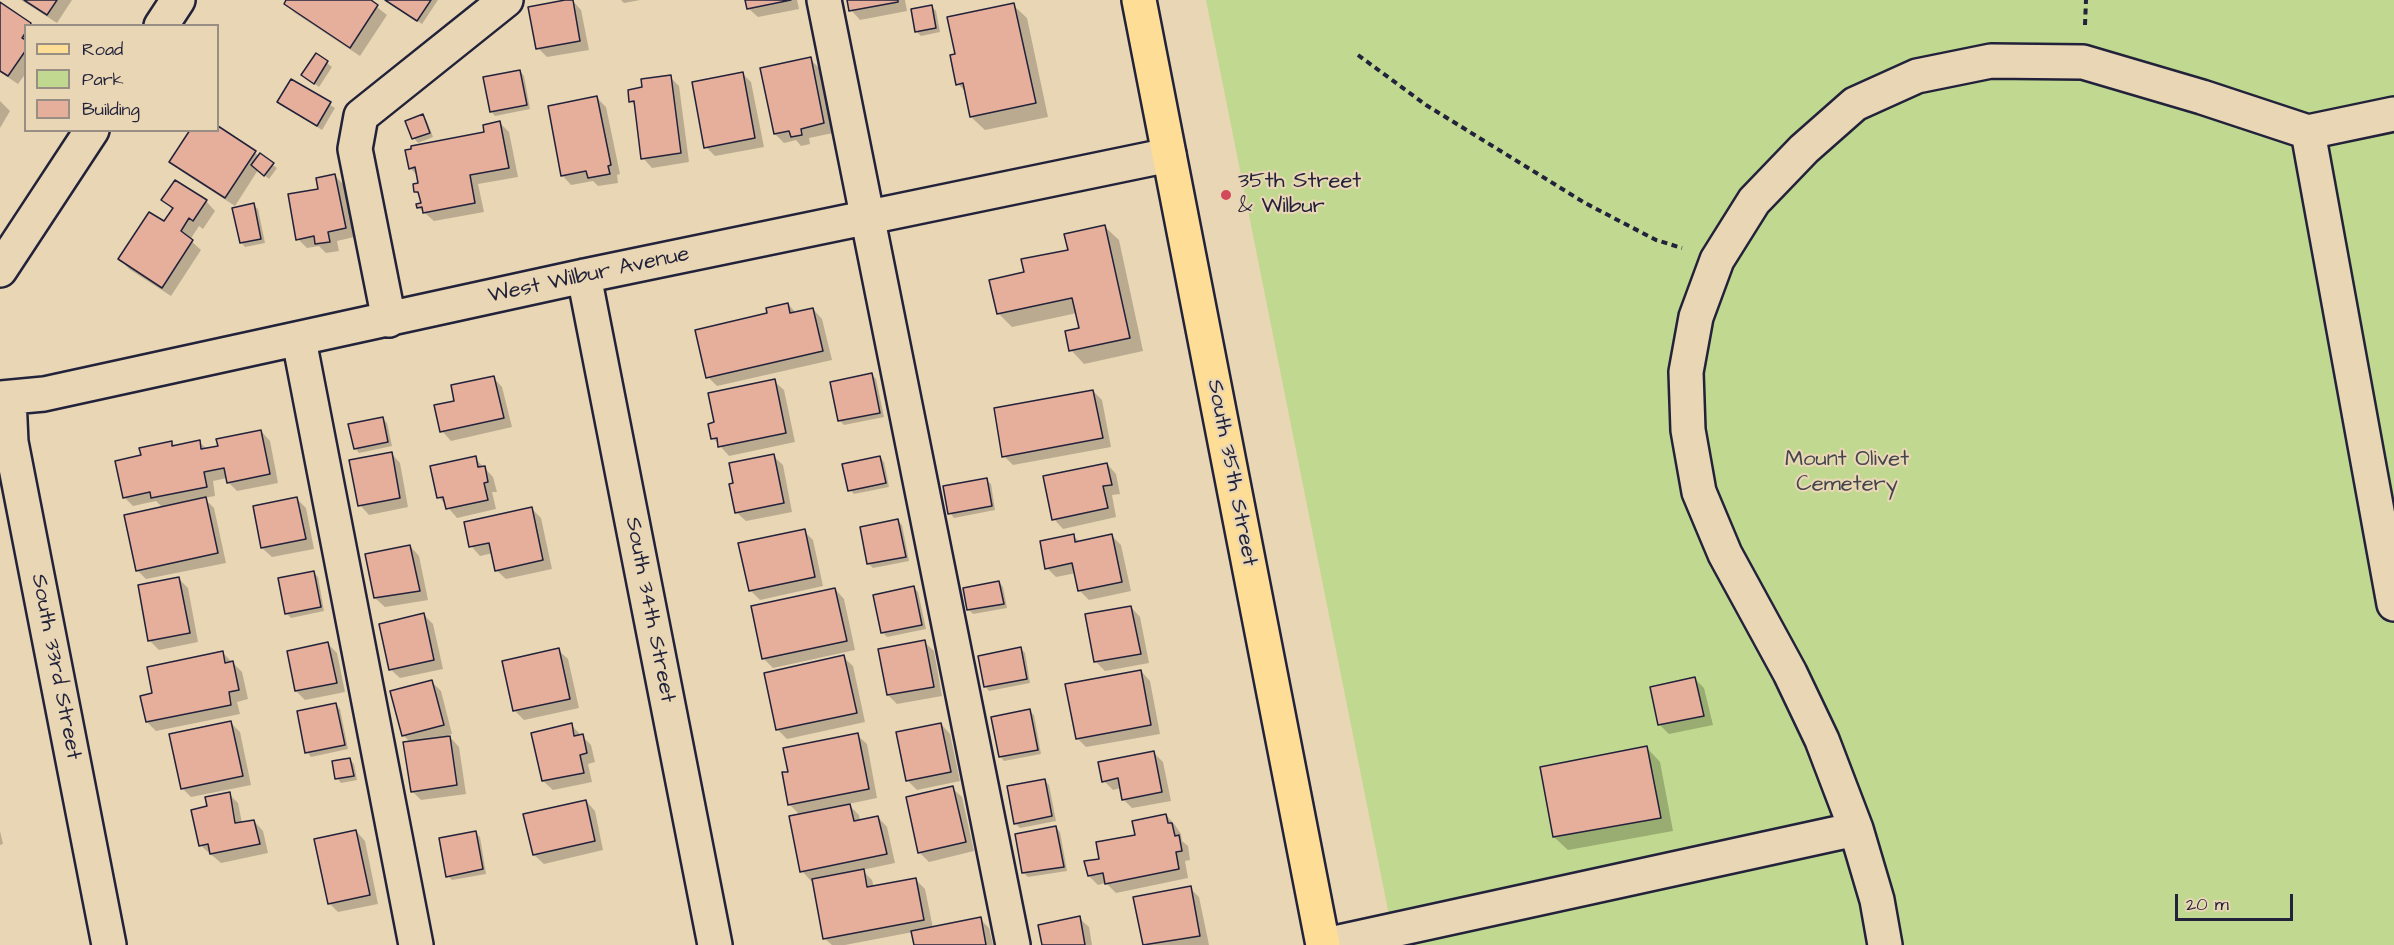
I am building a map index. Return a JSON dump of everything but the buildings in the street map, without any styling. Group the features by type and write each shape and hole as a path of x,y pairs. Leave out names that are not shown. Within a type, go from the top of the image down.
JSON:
{"main road":[{"name":"South 35th Street","path":"1139,0 1324,945"}],"street":[{"path":"162,24 178,0"},
{"path":"389,320 355,149 361,116 506,0"},
{"path":"824,0 1013,945"},
{"path":"1885,945 1877,900 1856,829 1822,740 1790,673 1725,554 1699,492 1688,430 1686,372 1695,317 1717,260 1754,201 1804,149 1855,104 1917,76 1991,61 2083,62 2202,97 2308,132 2394,114"},
{"path":"0,270 91,132"},
{"path":"2308,132 2394,604"},
{"name":"West Wilbur Avenue","path":"5,398 44,394 584,276 1169,155"},
{"name":"South 34th Street","path":"584,276 715,945"},
{"path":"299,340 416,945"},
{"name":"South 33rd Street","path":"5,398 11,442 109,945"},
{"path":"1324,945 1856,829"}],"path":[{"path":"1358,55 1426,105 1585,203 1656,240 1717,260"}],"green space":[{"name":"Mount Olivet Cemetery","path":"1206,0 2394,0 2394,945 1395,945"}],"place":[{"name":"35th Street & Wilbur","path":"1226,195"}]}
